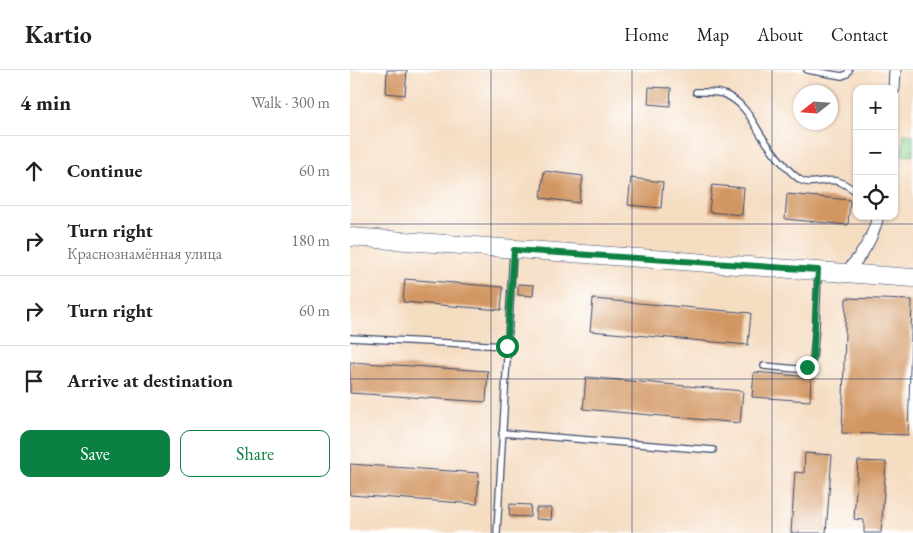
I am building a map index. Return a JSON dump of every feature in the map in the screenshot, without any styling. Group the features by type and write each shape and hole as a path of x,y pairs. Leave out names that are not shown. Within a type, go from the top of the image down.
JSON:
{"main road":[{"path":"350,237 913,278"}],"street":[{"path":"894,85 896,70"},
{"path":"846,272 862,254 873,234 877,220"}],"lane":[{"path":"807,70 842,76 850,70"},
{"path":"696,92 719,93 728,96 742,106 781,160 804,182 835,180 853,189"},
{"path":"497,533 514,250"},
{"path":"764,366 797,369 807,367 813,359 818,270"},
{"path":"350,338 507,346"},
{"path":"502,432 713,450"}],"green space":[{"path":"904,134 913,135 913,156 902,155"}],"building":[{"path":"387,70 407,70 405,95 386,93"},
{"path":"649,87 671,88 670,106 648,104"},
{"path":"544,171 583,176 579,203 541,198"},
{"path":"631,178 663,182 661,208 628,205"},
{"path":"712,185 744,188 742,215 709,212"},
{"path":"787,194 850,200 848,225 785,219"},
{"path":"405,279 503,287 501,310 403,302"},
{"path":"518,284 534,285 533,296 518,295"},
{"path":"846,298 912,300 908,435 842,433"},
{"path":"593,299 751,313 748,345 590,331"},
{"path":"350,362 488,371 486,402 350,393"},
{"path":"754,372 811,377 810,401 752,397"},
{"path":"586,377 743,391 740,423 583,409"},
{"path":"805,453 832,455 826,533 791,533 795,472 804,473"},
{"path":"858,461 886,462 881,533 864,533 864,520 854,519"},
{"path":"350,464 479,473 477,504 350,495"},
{"path":"510,504 531,505 530,517 509,516"},
{"path":"536,508 552,508 551,520 536,519"}],"route":[{"path":"507,346 510,283 514,250 818,270 813,359 807,367"}]}
